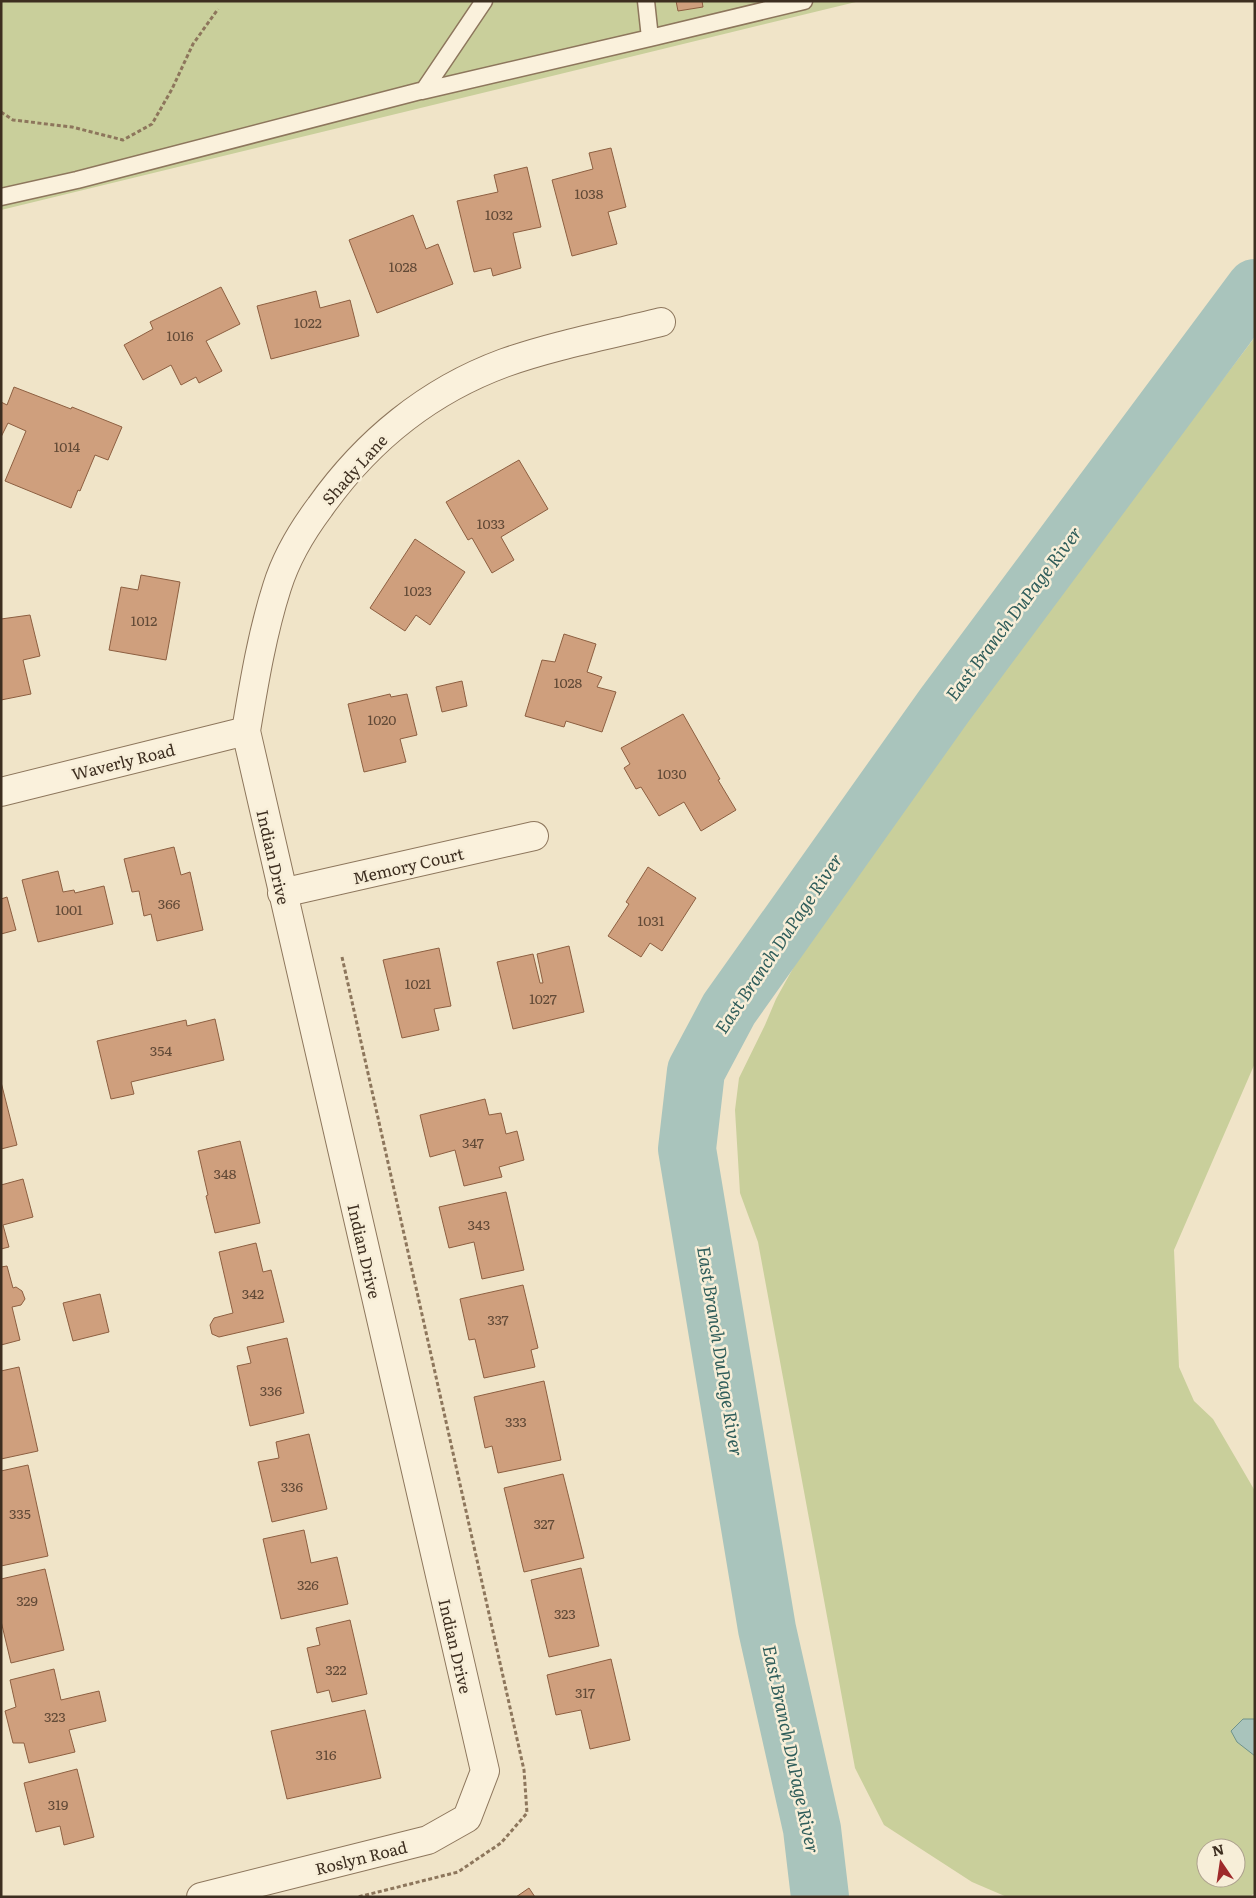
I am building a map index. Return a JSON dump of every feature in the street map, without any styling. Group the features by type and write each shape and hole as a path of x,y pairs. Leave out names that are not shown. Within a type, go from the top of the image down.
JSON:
{"street":[{"name":"Shady Lane","path":"246,731 261,647 277,586 301,533 334,487 368,449 405,416 432,398 470,377 505,363 535,354 661,322"},
{"name":"Waverly Road","path":"1,792 246,731"},
{"name":"Indian Drive","path":"246,731 485,1771"},
{"name":"Memory Court","path":"282,894 534,836"},
{"name":"Roslyn Road","path":"200,1897 428,1840 468,1818 485,1771"}],"lane":[{"path":"422,91 484,1"},
{"path":"646,1 650,38"},
{"path":"1,197 78,180 422,91 804,1"}],"path":[{"path":"1,112 13,120 72,127 122,140 152,124 172,89 193,44 218,9"}],"green space":[{"path":"1,1 860,1 1,210"},
{"path":"1255,337 1255,1063 1174,1250 1179,1367 1194,1401 1213,1419 1255,1491 1255,1893 1249,1897 1007,1897 972,1882 884,1825 855,1768 758,1242 740,1193 735,1110 739,1078 776,999 807,943 908,792"}],"water":[{"path":"1243,1719 1255,1719 1255,1756 1237,1742 1231,1731"}],"building":[{"path":"676,1 702,1 703,7 678,11"},
{"path":"611,148 626,207 608,212 617,244 572,256 552,180 593,169 589,153"},
{"path":"527,167 541,227 513,233 521,268 493,276 491,268 474,272 457,201 498,192 494,175"},
{"path":"413,215 426,249 438,244 453,284 377,313 349,240"},
{"path":"221,287 240,324 206,341 222,371 199,383 196,377 181,385 171,365 143,380 124,345 153,329 150,322"},
{"path":"316,291 320,308 350,300 359,336 271,359 257,306"},
{"path":"14,387 122,427 108,460 95,455 71,508 5,481 26,431 8,423 1,437 1,402 7,405"},
{"path":"519,460 548,509 501,537 514,560 492,573 472,538 468,540 446,502"},
{"path":"415,539 465,572 430,625 416,615 405,631 370,608"},
{"path":"141,575 180,582 166,660 109,650 121,587 138,590"},
{"path":"30,615 40,656 23,660 31,694 1,700 1,619"},
{"path":"564,634 596,644 587,672 602,677 597,687 616,692 602,732 566,721 564,727 525,716 542,660 555,662"},
{"path":"462,681 467,706 442,712 436,687"},
{"path":"390,694 391,697 407,694 417,735 400,739 406,762 364,772 348,704"},
{"path":"683,714 736,810 701,831 684,802 659,816 641,787 636,789 624,768 630,764 621,748"},
{"path":"174,847 181,875 190,872 203,930 157,941 151,914 144,916 139,891 132,892 124,859"},
{"path":"648,867 696,898 662,951 650,943 641,957 608,936 629,904 626,902"},
{"path":"58,871 63,892 74,890 75,893 104,886 113,924 38,942 22,880"},
{"path":"7,897 16,930 1,934 1,899"},
{"path":"569,946 584,1012 513,1029 497,962 533,954 540,983 543,983 537,954"},
{"path":"439,948 451,1006 434,1009 439,1030 402,1038 383,960"},
{"path":"215,1019 224,1060 131,1082 134,1094 111,1099 97,1041 186,1020 187,1026"},
{"path":"1,1082 17,1145 1,1149"},
{"path":"485,1099 489,1115 501,1113 506,1134 517,1131 524,1160 499,1167 502,1177 464,1186 455,1150 430,1157 420,1115"},
{"path":"240,1141 260,1223 215,1233 198,1151"},
{"path":"23,1179 33,1217 3,1225 9,1247 1,1249 1,1185"},
{"path":"506,1192 524,1270 482,1279 474,1242 449,1248 439,1207"},
{"path":"256,1243 263,1272 271,1270 284,1322 219,1337 212,1334 210,1325 214,1318 233,1313 219,1252"},
{"path":"7,1266 13,1288 16,1287 22,1291 25,1299 21,1305 12,1307 20,1340 1,1345 1,1267"},
{"path":"523,1285 538,1348 531,1350 535,1367 484,1378 475,1339 469,1340 460,1299"},
{"path":"100,1294 109,1332 73,1341 63,1303"},
{"path":"287,1338 304,1413 250,1426 237,1366 251,1363 247,1347"},
{"path":"19,1367 38,1451 1,1459 1,1371"},
{"path":"544,1381 561,1460 498,1473 492,1446 485,1448 474,1397"},
{"path":"309,1434 327,1509 272,1522 258,1462 279,1458 276,1442"},
{"path":"28,1465 48,1556 1,1566 1,1471"},
{"path":"563,1474 584,1558 524,1572 504,1488"},
{"path":"304,1530 311,1563 337,1557 348,1604 281,1619 263,1539"},
{"path":"581,1568 599,1646 549,1657 531,1580"},
{"path":"45,1569 64,1650 11,1663 1,1621 1,1579"},
{"path":"350,1620 367,1694 332,1702 329,1690 317,1693 307,1648 320,1645 316,1628"},
{"path":"611,1659 630,1740 590,1749 581,1710 556,1715 547,1675"},
{"path":"54,1669 61,1700 99,1691 106,1721 69,1730 75,1752 29,1763 24,1743 13,1743 5,1711 16,1707 10,1680"},
{"path":"365,1710 381,1778 287,1799 271,1731"},
{"path":"77,1769 94,1837 64,1845 60,1826 36,1832 24,1783"},
{"path":"529,1888 535,1897 516,1897"}],"waterway":[{"name":"East Branch DuPage River","path":"820,1897 812,1829 767,1629 687,1149 696,1071 729,1009 944,706 1255,288"}]}
